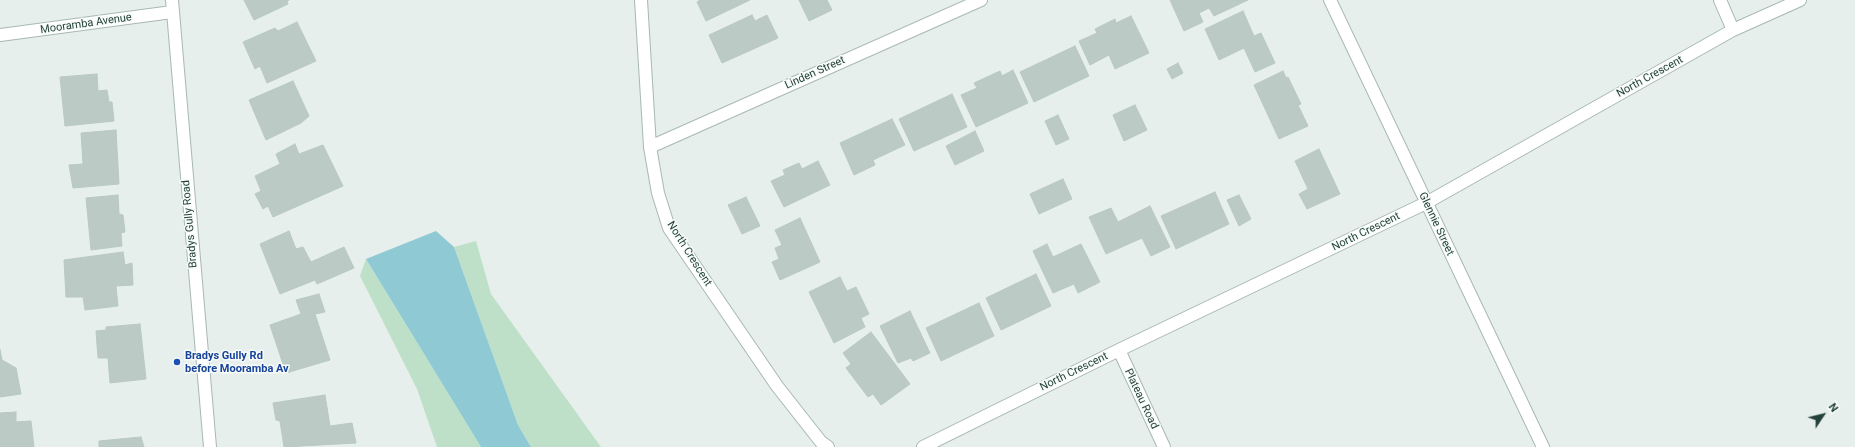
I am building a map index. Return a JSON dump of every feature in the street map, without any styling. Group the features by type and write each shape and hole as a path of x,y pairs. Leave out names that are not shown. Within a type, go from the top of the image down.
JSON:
{"street":[{"name":"Bradys Gully Road","path":"172,0 210,447"},
{"name":"North Crescent","path":"641,0 650,147 658,193 669,228 777,386 821,442 828,447"},
{"name":"Linden Street","path":"650,147 981,0"},
{"name":"Glennie Street","path":"1330,0 1543,447"},
{"path":"1720,0 1733,30"},
{"name":"North Crescent","path":"923,447 1119,350 1426,203 1733,30 1800,0"},
{"name":"Mooramba Avenue","path":"0,35 172,12"},
{"name":"Plateau Road","path":"1119,350 1164,447"}],"green space":[{"path":"476,241 491,294 601,447 531,447 518,425 454,247"},
{"path":"366,259 481,447 437,447 417,389 360,276"}],"water":[{"path":"436,231 454,247 518,425 531,447 481,447 366,259"}],"building":[{"path":"244,0 289,0 287,1 288,4 254,20"},
{"path":"700,0 750,0 706,21 697,2"},
{"path":"799,0 827,0 832,10 809,21"},
{"path":"1170,0 1248,0 1214,16 1209,8 1199,13 1203,22 1184,31"},
{"path":"1243,11 1254,36 1261,33 1275,63 1255,72 1244,48 1219,60 1205,29"},
{"path":"752,15 755,21 767,15 778,38 722,63 709,35"},
{"path":"1131,16 1149,53 1115,69 1109,55 1090,65 1079,41 1097,33 1095,29 1115,19 1116,23"},
{"path":"297,22 316,61 267,83 260,66 255,69 243,42 275,28 278,31"},
{"path":"1075,46 1089,76 1034,102 1020,72"},
{"path":"1178,63 1183,73 1172,79 1167,69"},
{"path":"1013,70 1028,103 976,127 961,95 977,88 974,83 1000,71 1002,76"},
{"path":"1283,71 1286,78 1288,77 1301,104 1298,105 1308,126 1279,139 1254,85"},
{"path":"97,74 98,91 107,90 109,102 112,102 114,121 65,126 60,77"},
{"path":"293,81 309,116 301,123 266,140 249,100"},
{"path":"952,94 967,127 914,151 899,119"},
{"path":"1135,105 1147,130 1124,141 1113,115"},
{"path":"1058,115 1069,139 1056,145 1045,121"},
{"path":"892,119 905,145 873,160 875,165 854,175 840,143"},
{"path":"116,130 119,184 73,188 69,165 83,164 81,133"},
{"path":"975,131 984,151 955,165 946,146"},
{"path":"295,144 299,154 323,145 343,186 273,217 268,206 263,209 255,194 261,191 255,176 280,164 276,154"},
{"path":"1319,149 1340,194 1307,209 1299,194 1308,189 1295,161"},
{"path":"818,161 830,185 784,207 771,181 785,175 783,170 799,163 802,169"},
{"path":"1063,179 1072,199 1039,214 1030,194"},
{"path":"1215,192 1229,224 1176,249 1161,216"},
{"path":"118,195 119,214 123,215 125,232 121,233 122,246 91,250 86,198"},
{"path":"1239,195 1251,219 1239,226 1227,200"},
{"path":"746,197 760,226 742,234 728,205"},
{"path":"1150,206 1170,247 1151,256 1142,238 1106,254 1089,217 1111,208 1118,222"},
{"path":"800,218 820,262 780,280 772,262 779,259 775,248 782,245 775,230"},
{"path":"289,231 296,249 303,247 311,262 344,247 354,268 317,284 315,280 280,294 260,244"},
{"path":"1047,244 1053,257 1081,244 1100,282 1078,293 1074,284 1053,293 1033,251"},
{"path":"123,252 125,265 132,263 133,285 116,286 118,306 85,310 83,297 66,297 64,260"},
{"path":"1036,274 1051,306 1001,330 986,298"},
{"path":"840,277 847,291 856,287 869,314 861,318 865,327 834,343 809,292"},
{"path":"319,294 325,312 315,314 330,360 286,373 270,325 301,314 296,300"},
{"path":"979,303 994,336 941,361 926,328"},
{"path":"910,311 930,353 913,361 911,358 898,363 880,326"},
{"path":"140,324 146,379 110,383 108,358 98,358 96,331 106,330 106,327"},
{"path":"871,332 910,384 881,405 873,394 868,397 846,368 851,364 843,353"},
{"path":"0,350 2,360 16,368 21,394 0,397"},
{"path":"325,395 330,426 352,423 356,443 284,447 280,421 276,420 273,403"},
{"path":"16,412 16,422 31,421 34,447 0,447 0,413"},
{"path":"141,437 144,447 99,447 99,441"}],"place":[{"name":"Bradys Gully Rd before Mooramba Av","path":"177,362"}]}
